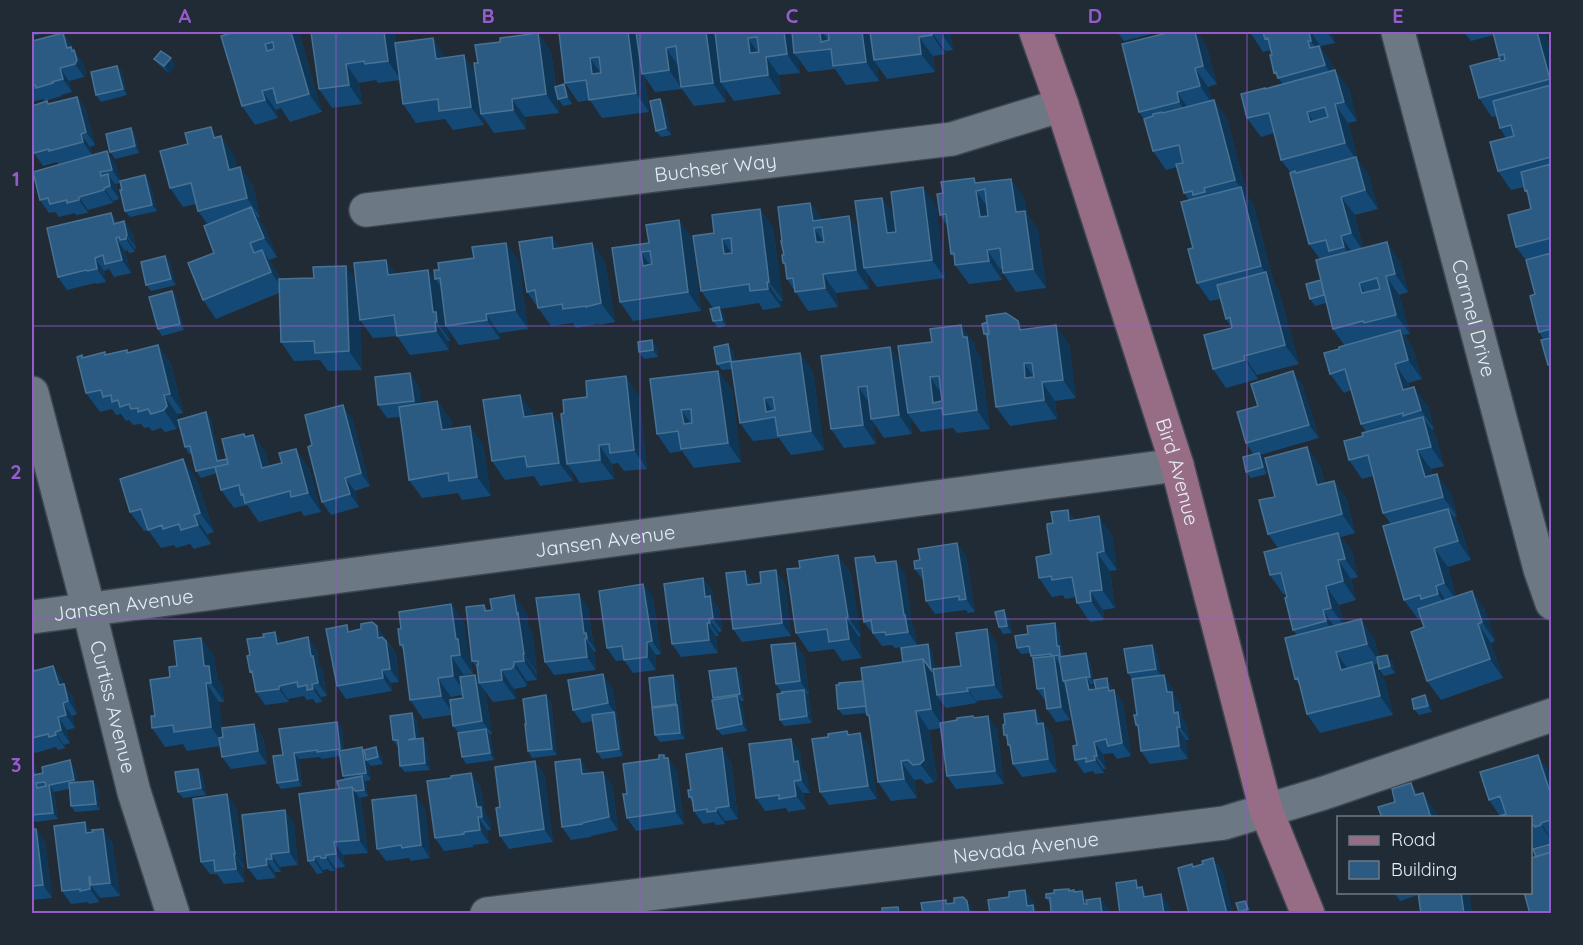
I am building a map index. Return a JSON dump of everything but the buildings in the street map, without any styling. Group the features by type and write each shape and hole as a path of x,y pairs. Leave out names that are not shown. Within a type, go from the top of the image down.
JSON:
{"main road":[{"name":"Bird Avenue","path":"1036,32 1062,105 1177,465 1266,810 1308,914"}],"street":[{"name":"Carmel Drive","path":"1398,32 1540,569 1551,603"},
{"name":"Buchser Way","path":"366,210 952,139 1062,105"},
{"name":"Curtiss Avenue","path":"32,393 134,792 174,914"},
{"name":"Jansen Avenue","path":"32,617 1177,465"},
{"name":"Nevada Avenue","path":"487,914 1216,824 1326,792 1551,715"}]}
